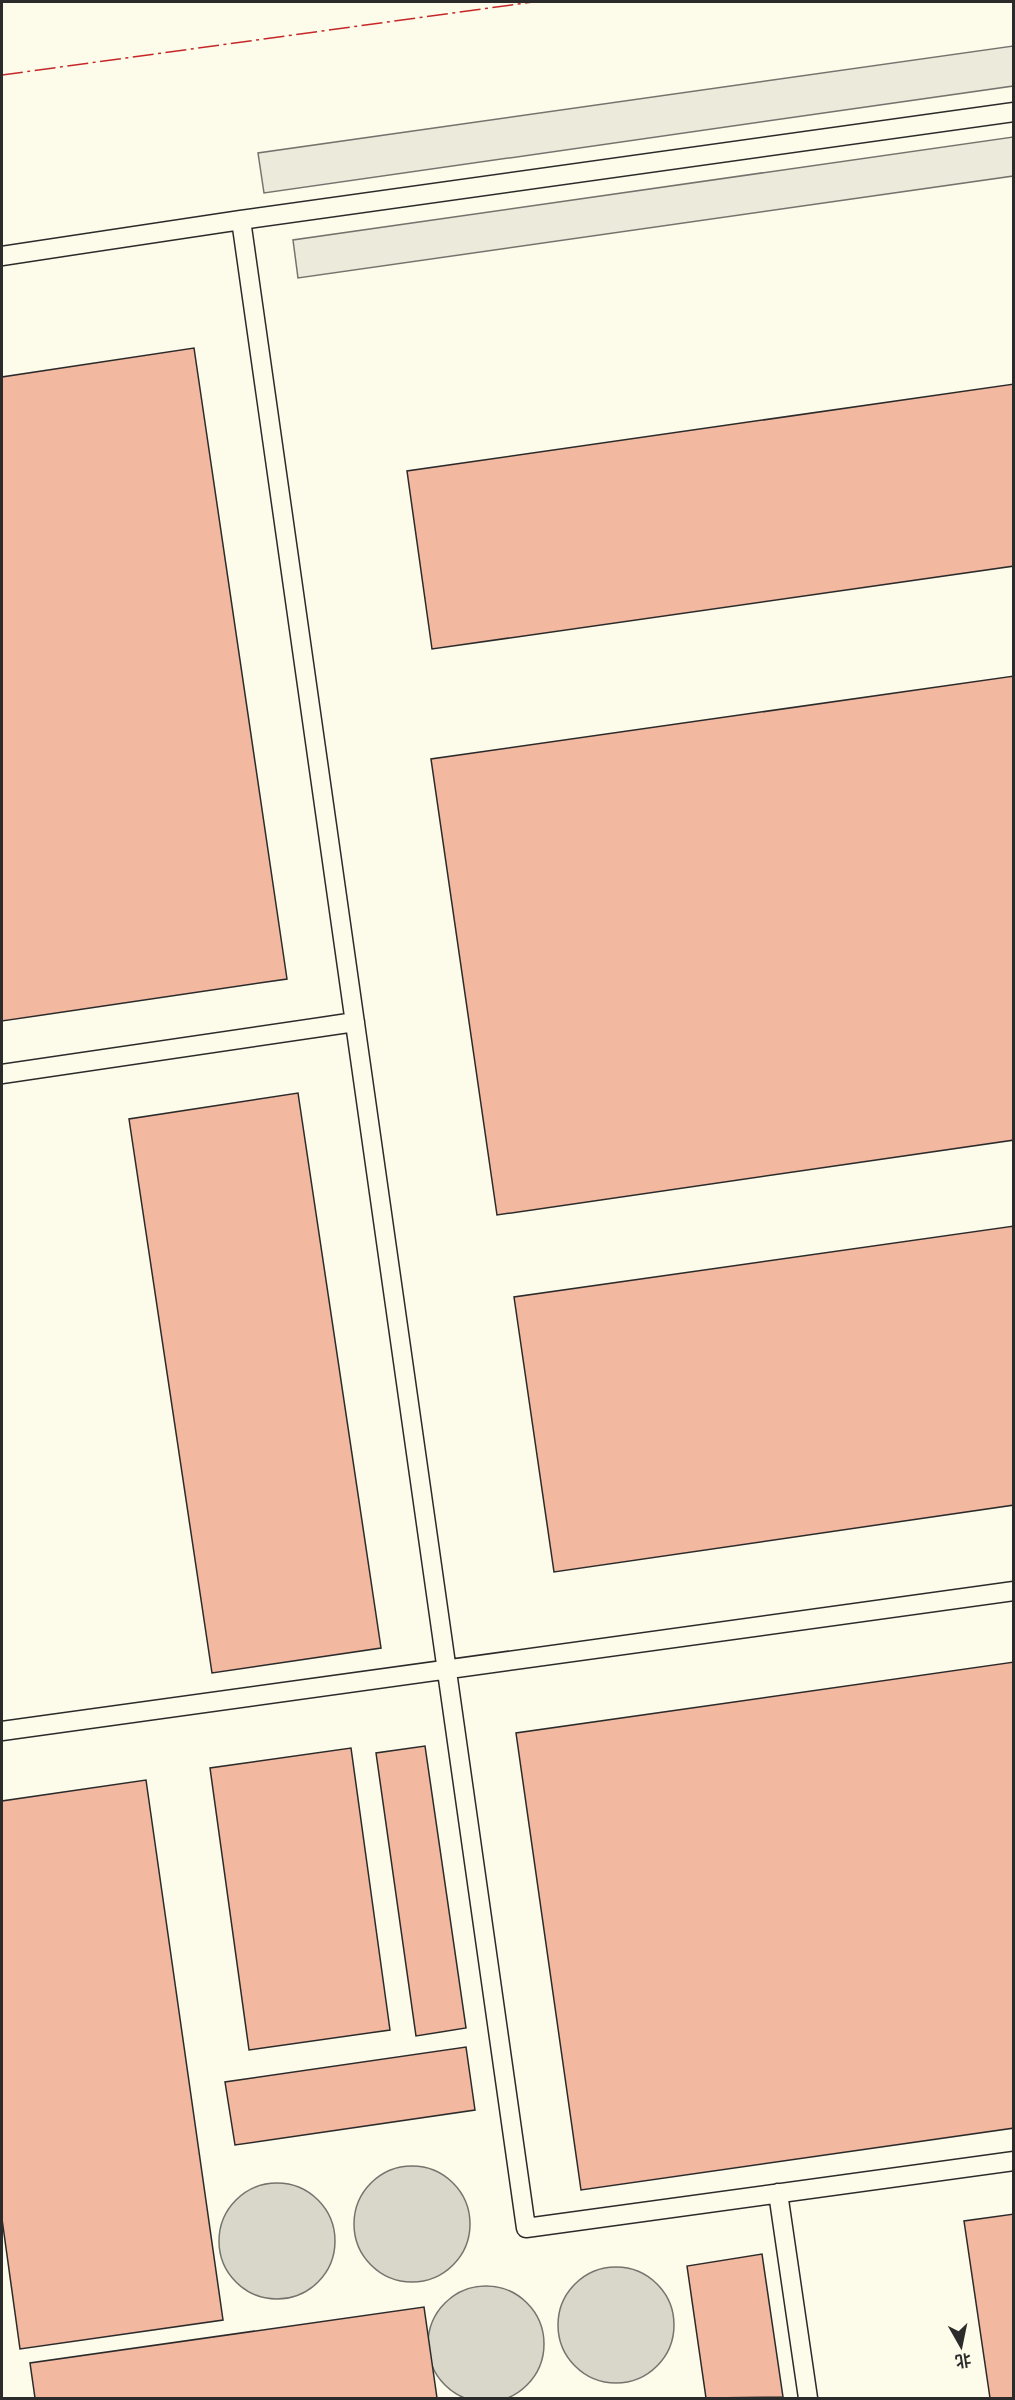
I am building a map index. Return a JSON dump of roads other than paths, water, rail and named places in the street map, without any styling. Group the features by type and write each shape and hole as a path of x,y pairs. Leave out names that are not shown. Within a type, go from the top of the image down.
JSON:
{"lane":[{"path":"2,256 241,220 1014,112"},
{"path":"241,220 526,2228 1014,2161"},
{"path":"2,1074 355,1022"},
{"path":"2,1731 1014,1591"},
{"path":"778,2193 808,2398"}]}
